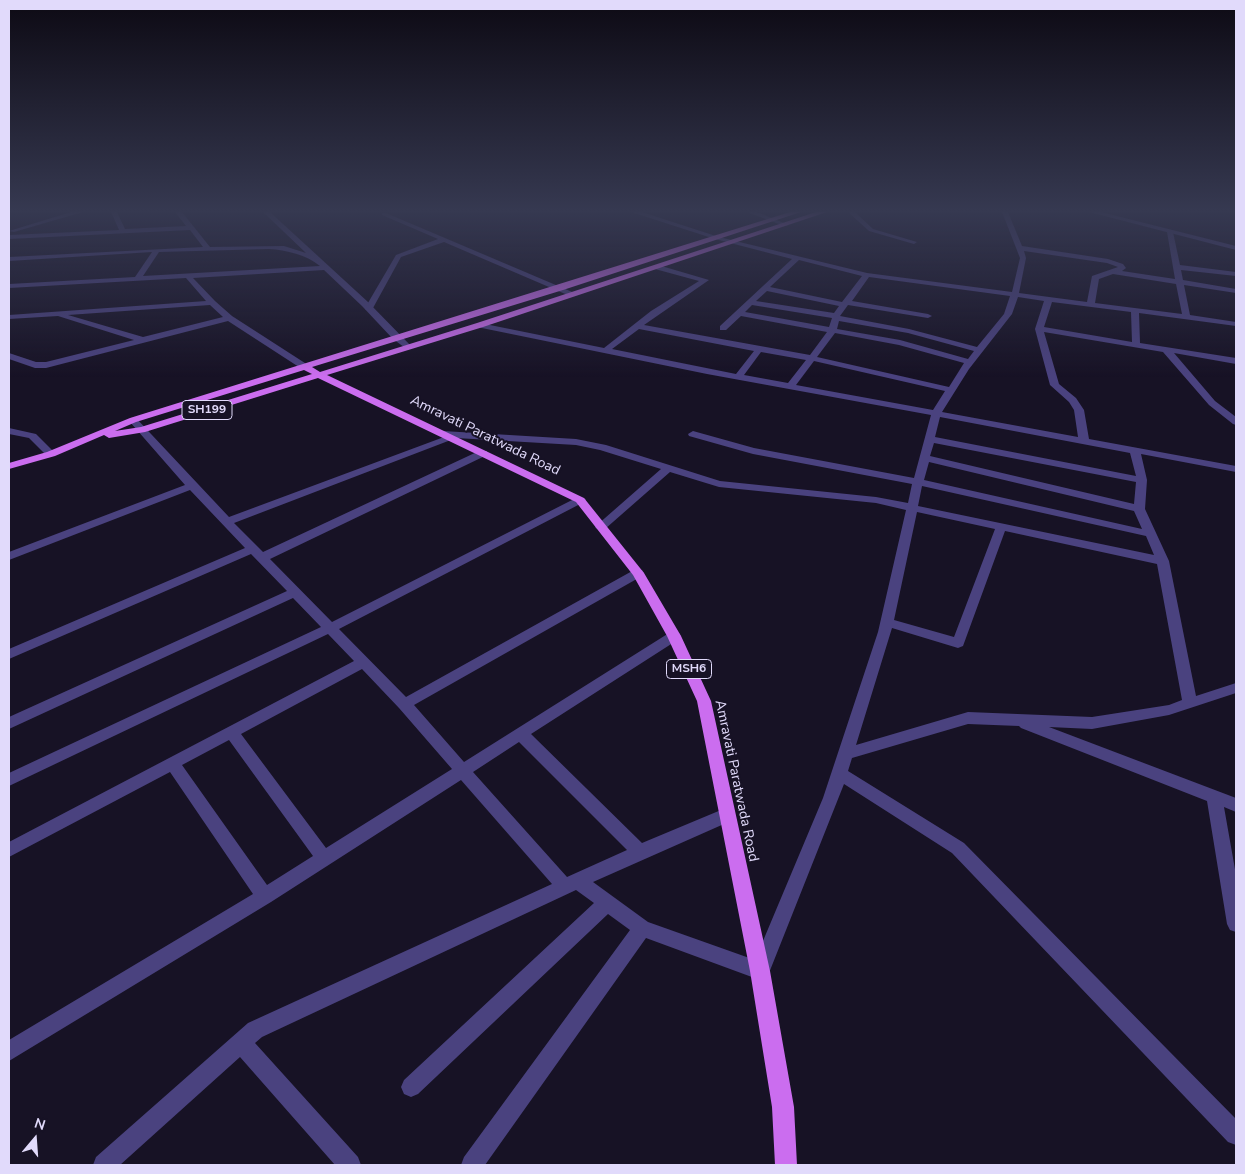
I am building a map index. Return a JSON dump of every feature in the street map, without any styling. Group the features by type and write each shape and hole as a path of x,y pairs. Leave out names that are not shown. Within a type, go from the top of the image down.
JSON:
{"main road":[{"path":"305,367 627,267"},
{"path":"319,375 658,267"},
{"name":"Amravati Paratwada Road","path":"305,367 580,500 638,573 674,636 704,701 760,971 783,1108 786,1165"},
{"name":"SH199","path":"9,466 51,454 133,420 305,367"},
{"name":"SH199","path":"94,437 142,430 319,375"}],"street":[{"path":"138,278 146,267"},
{"path":"369,308 392,267"},
{"path":"510,267 574,294"},
{"path":"606,350 654,313 705,280 658,267"},
{"path":"723,328 787,267"},
{"path":"833,267 867,275 1236,324"},
{"path":"133,420 192,486 404,704 462,771 571,884 607,903 642,928 760,971 839,773 887,622 918,482 938,412 969,362 1008,314 1016,294 1021,267"},
{"path":"1115,272 1122,267"},
{"path":"1186,316 1177,267 1236,274"},
{"path":"9,286 327,268 369,308 395,338 408,347"},
{"path":"1091,304 1095,278 1115,272 1180,284 1236,291"},
{"path":"187,275 212,303 229,318 305,367"},
{"path":"791,386 832,331 836,317 867,275"},
{"path":"764,288 845,304 928,316"},
{"path":"1049,298 1039,329 1055,385 1073,400 1079,410 1084,440"},
{"path":"750,302 909,331 979,350"},
{"path":"9,317 212,303"},
{"path":"1135,310 1136,345"},
{"path":"739,313 900,343 969,362"},
{"path":"55,314 143,340"},
{"path":"9,356 35,365 46,365 229,318"},
{"path":"480,325 791,386 1236,469"},
{"path":"637,326 812,358 951,390"},
{"path":"1039,329 1236,361"},
{"path":"739,376 760,349"},
{"path":"1166,350 1212,402 1236,422"},
{"path":"9,431 32,436 51,454"},
{"path":"693,434 765,454 918,482 1151,534"},
{"path":"226,522 447,436 576,442 602,448 711,482 732,486 860,498 1163,561"},
{"path":"930,439 1142,480"},
{"path":"1135,450 1142,480 1139,509 1163,561 1190,703"},
{"path":"9,654 257,553 483,453"},
{"path":"924,458 1139,509"},
{"path":"601,527 667,468"},
{"path":"9,556 192,486"},
{"path":"9,780 330,628 580,500"},
{"path":"887,622 958,643 1001,527"},
{"path":"404,704 638,573"},
{"path":"9,723 295,592"},
{"path":"9,1050 265,896 674,636"},
{"path":"9,850 363,662"},
{"path":"845,754 968,718 1092,723 1169,710 1236,688"},
{"path":"1014,720 1236,805"},
{"path":"231,732 324,858"},
{"path":"520,733 640,852"},
{"path":"172,763 265,896"},
{"path":"839,773 958,848 1236,1134"},
{"path":"1214,796 1236,924"},
{"path":"104,1165 255,1030 640,852 728,815"},
{"path":"411,1087 607,903"},
{"path":"472,1165 642,928"},
{"path":"241,1042 350,1165"}]}
